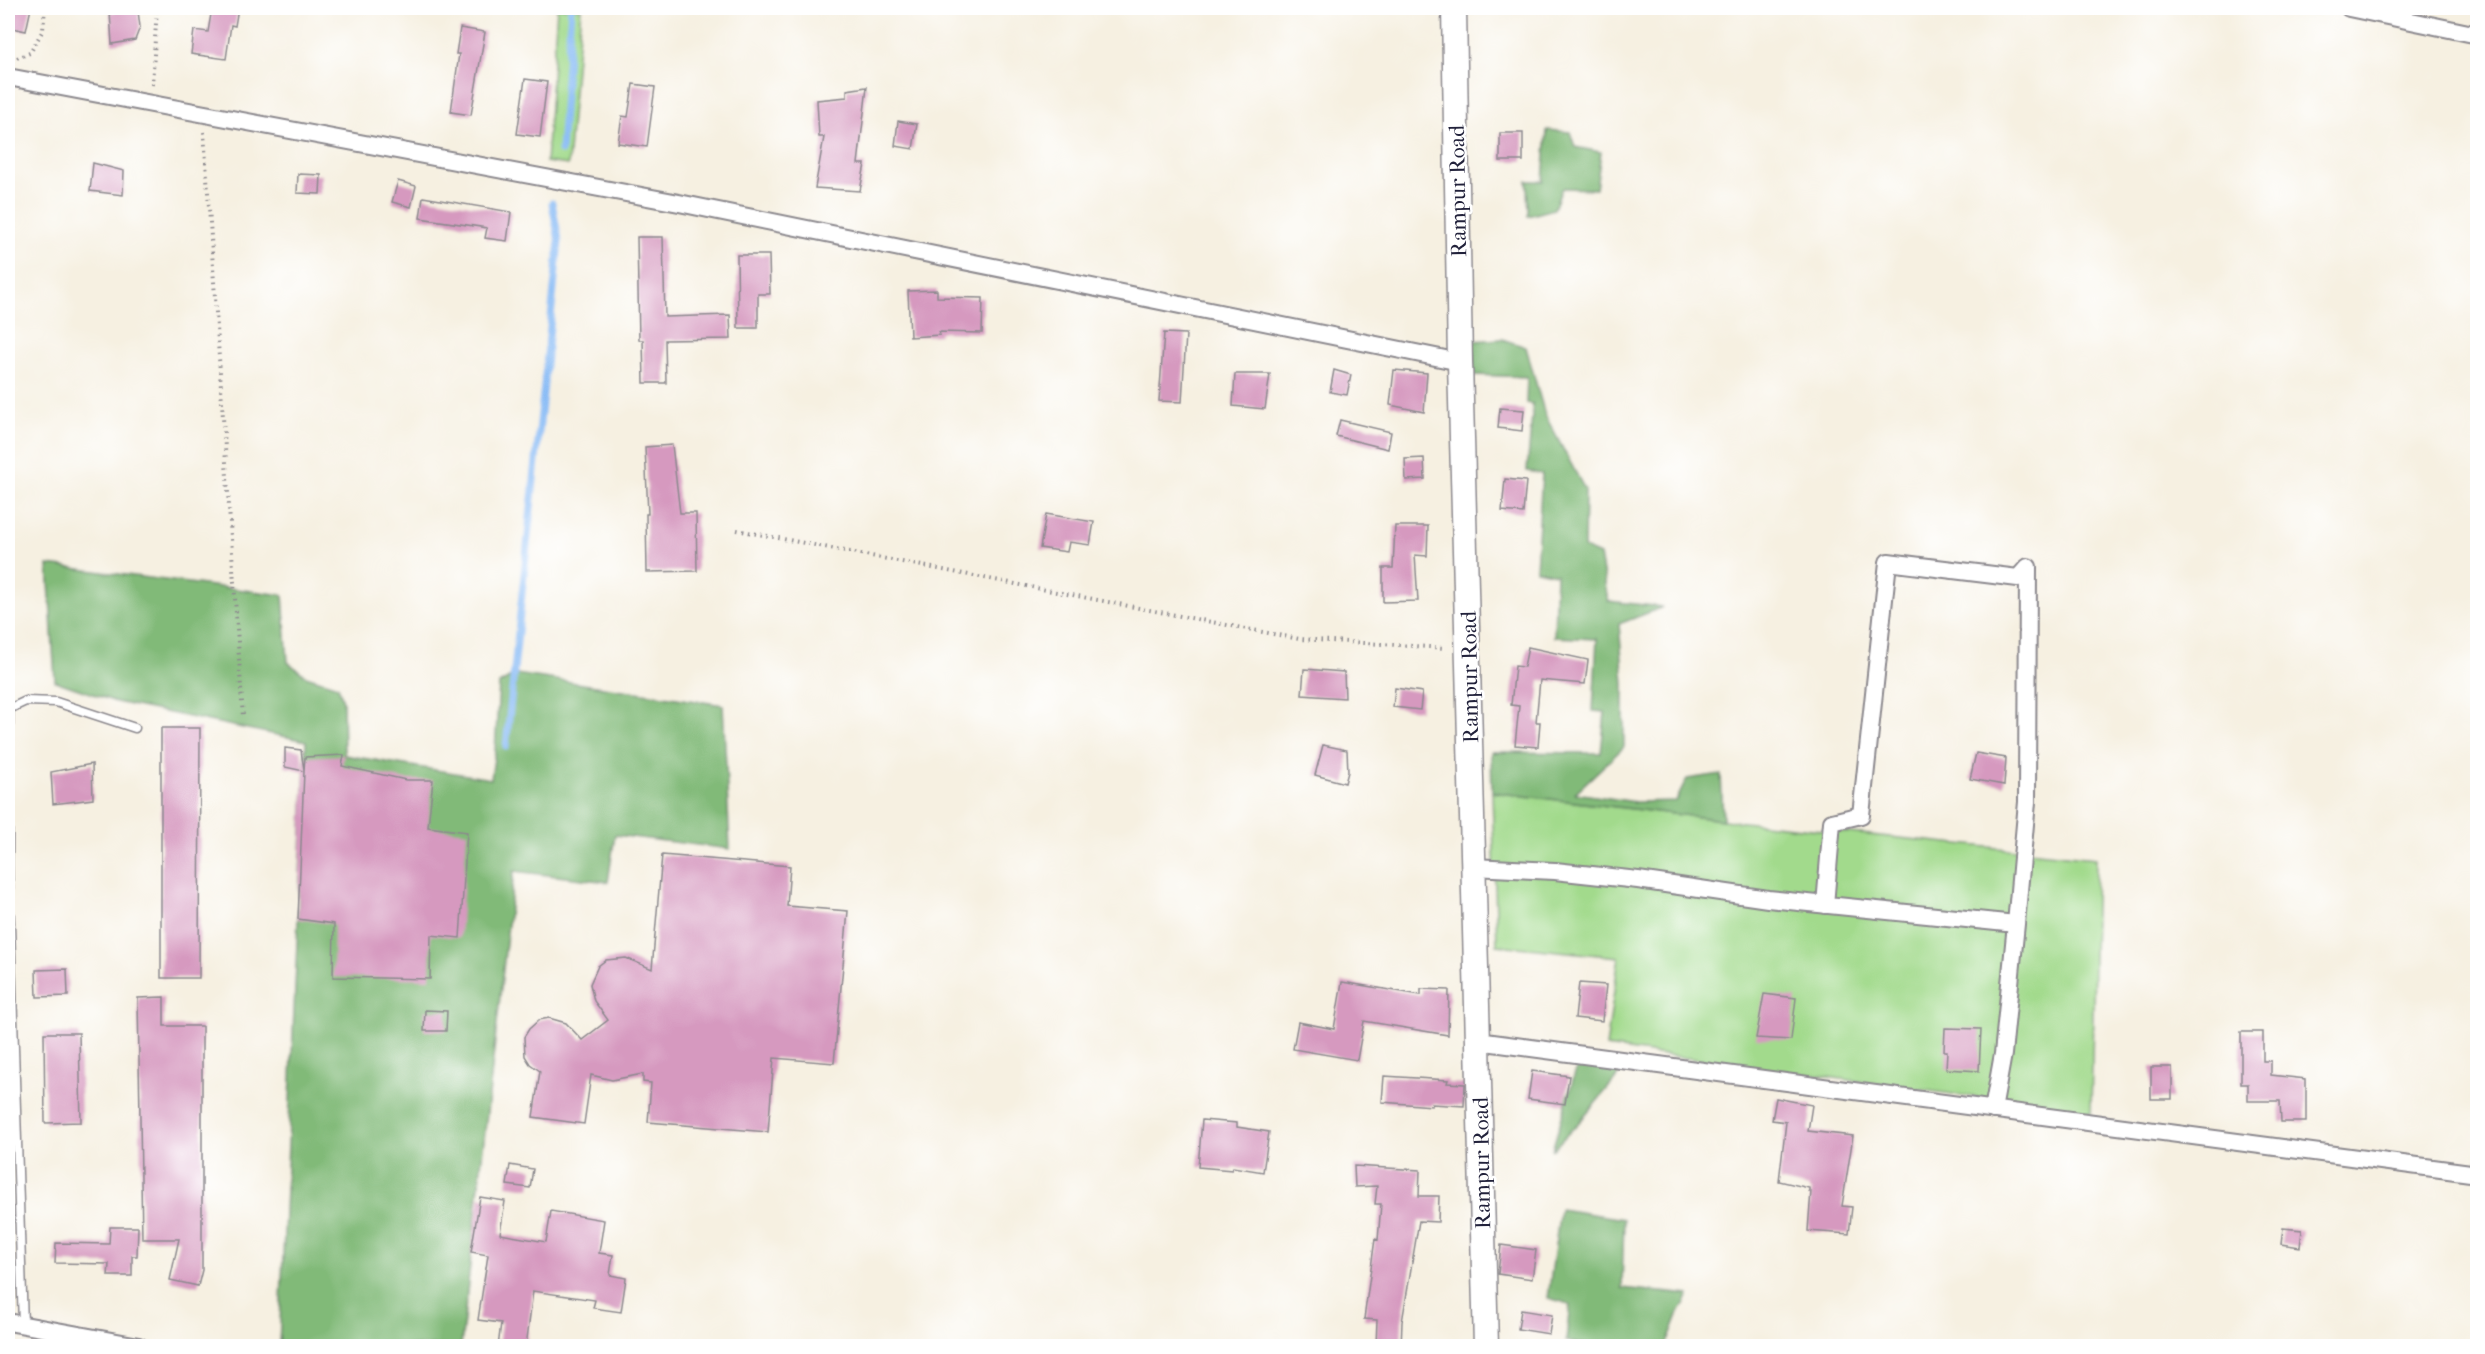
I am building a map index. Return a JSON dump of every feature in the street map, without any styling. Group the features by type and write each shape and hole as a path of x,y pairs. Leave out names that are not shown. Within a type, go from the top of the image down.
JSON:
{"main road":[{"name":"Rampur Road","path":"1454,8 1460,362 1486,1347"}],"street":[{"path":"2349,8 2478,34"},
{"path":"8,77 679,203 1460,362"},
{"path":"1825,904 1832,822 1861,815 1866,750 1888,562 2018,578 2028,567 2027,802 2003,1054 1993,1110"},
{"path":"1473,867 1555,871 1825,904 2016,924"},
{"path":"1478,1041 2478,1174"},
{"path":"15,1324 139,1347"}],"lane":[{"path":"15,1324 8,864 9,709 26,701 56,702 135,728"}],"path":[{"path":"15,59 30,53 43,30 45,8"},
{"path":"150,104 158,8"},
{"path":"203,114 243,718"},
{"path":"737,530 1299,639 1468,649"}],"green space":[{"path":"557,8 581,8 568,165 546,162"},
{"path":"1547,130 1570,132 1575,147 1601,152 1596,189 1562,188 1554,209 1528,216 1527,181 1543,181"},
{"path":"1502,339 1526,347 1545,415 1585,490 1584,548 1600,555 1608,601 1663,607 1619,624 1624,683 1624,747 1575,793 1636,802 1676,801 1687,779 1721,774 1723,820 1492,792 1491,752 1601,753 1605,712 1593,711 1597,639 1554,637 1556,574 1536,570 1542,474 1527,471 1533,404 1526,403 1527,377 1474,375 1473,341"},
{"path":"48,565 283,595 288,662 306,676 338,686 343,701 344,755 491,779 499,684 516,674 723,705 730,849 615,835 608,882 514,871 461,1346 279,1346 306,741 116,702 55,681"},
{"path":"1492,792 1723,820 2096,858 2091,1113 1606,1047 1619,957 1497,945"},
{"path":"1578,1063 1623,1070 1584,1117 1552,1150"},
{"path":"1560,1209 1624,1219 1622,1288 1689,1295 1678,1315 1666,1346 1601,1346 1566,1341 1570,1304 1548,1298"}],"building":[{"path":"8,8 31,8 26,31 8,27"},
{"path":"212,8 238,8 235,26 231,25 226,59 191,54 194,30 208,32"},
{"path":"138,11 140,27 135,40 112,44 110,12"},
{"path":"460,28 485,32 471,115 451,112"},
{"path":"525,79 547,82 540,137 517,134"},
{"path":"633,84 655,87 647,147 618,143 622,116 628,117"},
{"path":"867,87 858,164 865,164 860,191 815,188 824,137 819,137 817,100 847,97 847,90"},
{"path":"898,121 917,124 913,149 895,146"},
{"path":"1500,133 1523,133 1523,161 1500,161"},
{"path":"93,163 124,171 123,195 90,191"},
{"path":"298,174 321,175 320,194 297,193"},
{"path":"398,181 416,186 411,207 392,202"},
{"path":"423,197 511,212 507,241 485,238 487,228 420,218"},
{"path":"637,237 663,237 665,317 730,315 731,339 665,340 666,383 644,383 643,340 639,340"},
{"path":"737,255 769,255 770,294 758,294 758,328 738,328"},
{"path":"937,290 937,297 983,298 982,333 939,332 940,335 910,337 908,291"},
{"path":"1164,333 1186,334 1182,402 1159,401"},
{"path":"1334,370 1351,375 1347,395 1330,392"},
{"path":"1394,370 1427,373 1424,412 1390,405"},
{"path":"1235,374 1270,374 1265,409 1233,406"},
{"path":"1500,408 1524,410 1522,431 1498,428"},
{"path":"1340,420 1391,432 1388,449 1336,436"},
{"path":"672,445 680,513 696,513 697,571 647,572 646,514 648,514 645,447"},
{"path":"1424,458 1425,479 1406,480 1405,459"},
{"path":"1505,479 1526,481 1523,513 1502,511"},
{"path":"1046,514 1094,522 1090,545 1069,542 1067,552 1040,548"},
{"path":"1395,526 1428,526 1427,556 1415,555 1418,601 1383,602 1383,568 1393,568"},
{"path":"1528,647 1588,660 1585,684 1540,680 1536,722 1540,722 1538,747 1515,745 1519,706 1511,705 1515,666 1524,667"},
{"path":"1304,669 1344,672 1345,698 1302,695"},
{"path":"1395,688 1422,692 1420,710 1393,707"},
{"path":"161,728 200,728 199,978 161,978"},
{"path":"1323,745 1347,750 1348,772 1345,783 1315,775"},
{"path":"285,748 301,750 304,770 305,757 344,755 342,766 406,780 433,780 428,827 467,832 460,938 431,935 430,979 333,977 334,924 298,919 304,771 285,767"},
{"path":"1976,753 2006,758 2004,785 1970,779"},
{"path":"92,764 93,799 53,804 51,772"},
{"path":"662,855 790,866 787,906 848,911 834,1063 774,1058 768,1132 648,1122 651,1083 643,1082 643,1074 612,1080 591,1075 584,1124 533,1117 540,1071 530,1064 525,1056 524,1037 539,1020 549,1018 566,1023 582,1040 608,1020 594,1001 590,984 598,966 606,960 626,958 652,969"},
{"path":"67,969 68,996 37,997 36,970"},
{"path":"1342,982 1421,995 1421,989 1449,990 1448,1035 1364,1021 1357,1060 1293,1049 1298,1022 1334,1029"},
{"path":"1579,983 1606,985 1602,1021 1575,1018"},
{"path":"1764,994 1796,998 1791,1040 1756,1038"},
{"path":"164,997 164,1026 202,1026 202,1270 198,1286 170,1280 179,1239 142,1239 138,998"},
{"path":"425,1010 447,1011 446,1031 424,1031"},
{"path":"1945,1028 1981,1029 1979,1071 1946,1069"},
{"path":"2241,1032 2263,1032 2263,1061 2271,1061 2271,1075 2306,1079 2306,1122 2281,1122 2280,1101 2248,1101 2248,1084 2241,1084"},
{"path":"44,1033 79,1033 81,1122 45,1123"},
{"path":"2151,1067 2172,1067 2172,1099 2151,1099"},
{"path":"1532,1071 1569,1076 1565,1104 1528,1099"},
{"path":"1384,1076 1448,1080 1447,1083 1465,1084 1464,1106 1382,1102"},
{"path":"1776,1098 1812,1105 1808,1131 1853,1136 1842,1206 1852,1207 1849,1234 1808,1231 1811,1191 1809,1188 1779,1181 1786,1122 1772,1120"},
{"path":"1202,1120 1237,1123 1237,1127 1269,1132 1263,1172 1233,1167 1232,1170 1198,1167"},
{"path":"510,1165 533,1169 530,1188 507,1185"},
{"path":"1354,1166 1420,1170 1419,1196 1439,1196 1438,1222 1419,1221 1402,1322 1401,1347 1376,1347 1377,1320 1364,1319 1375,1239 1378,1240 1381,1204 1375,1204 1377,1186 1355,1187"},
{"path":"480,1197 505,1201 500,1234 546,1242 551,1211 604,1220 599,1253 613,1255 610,1275 626,1278 621,1312 593,1308 595,1300 533,1291 526,1347 498,1347 501,1323 478,1320 488,1255 471,1252"},
{"path":"110,1227 138,1227 137,1256 132,1256 132,1276 108,1276 109,1264 55,1263 56,1243 109,1244"},
{"path":"2283,1228 2302,1230 2300,1247 2281,1244"},
{"path":"1501,1245 1536,1250 1532,1279 1498,1274"},
{"path":"1521,1310 1552,1315 1549,1334 1518,1329"}],"waterway":[{"path":"561,151 571,8"},
{"path":"506,747 559,241 552,203"}]}
